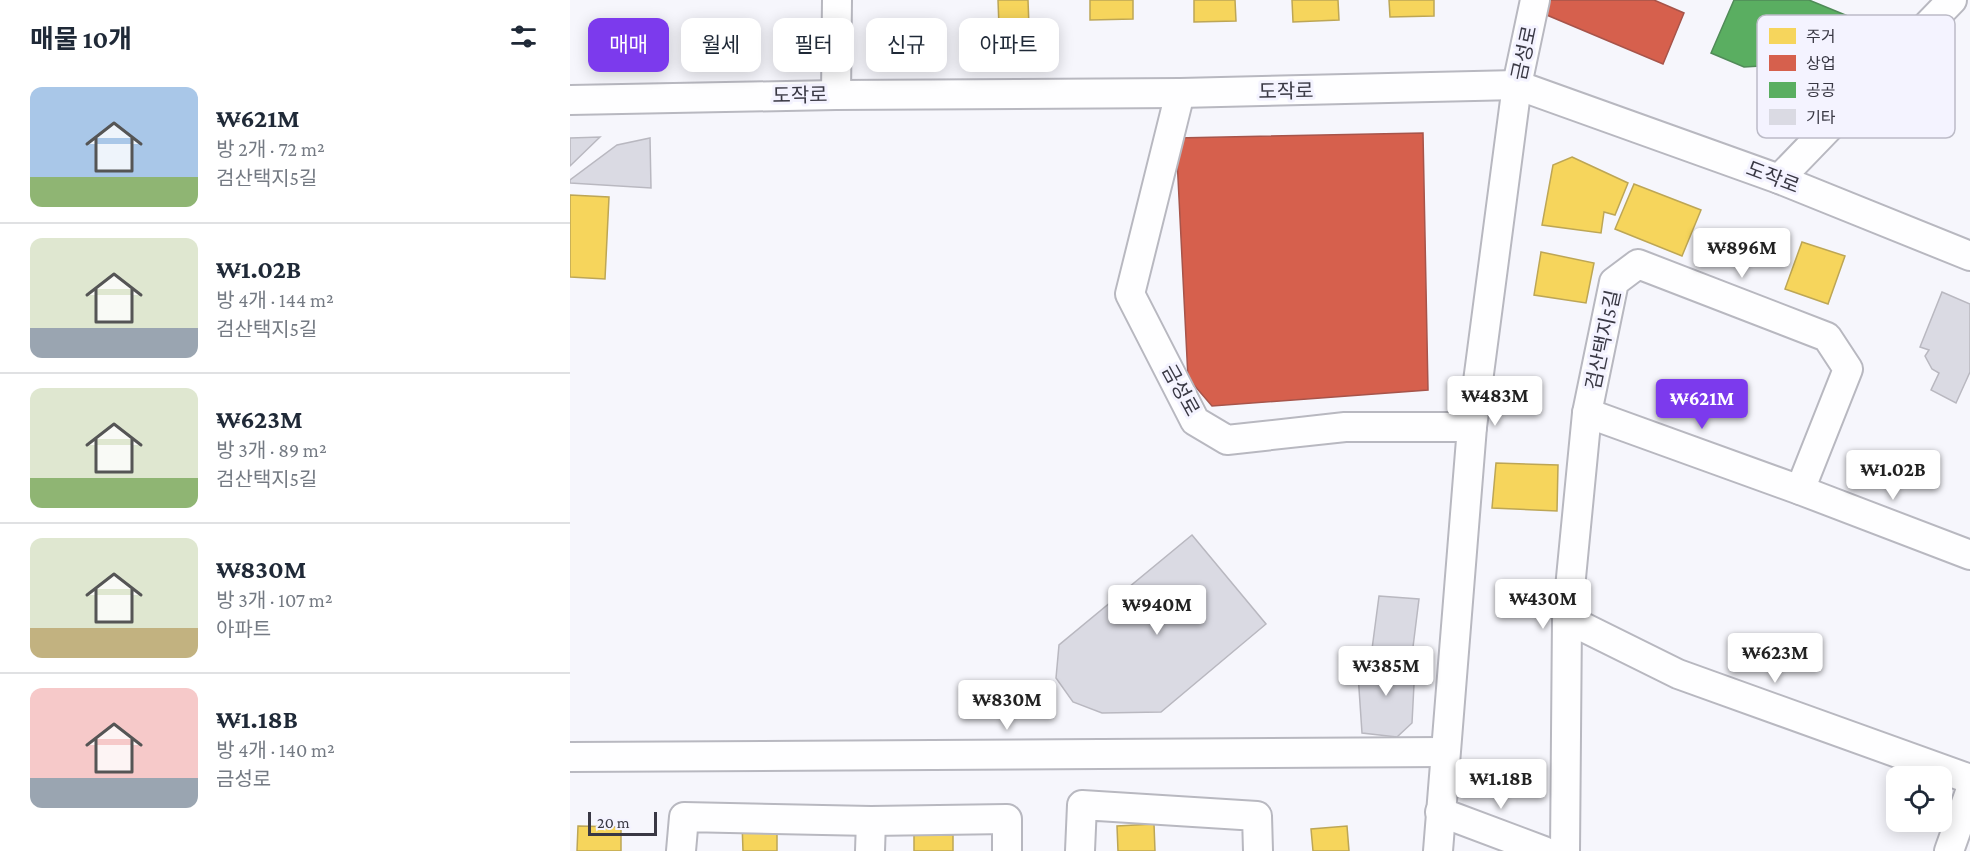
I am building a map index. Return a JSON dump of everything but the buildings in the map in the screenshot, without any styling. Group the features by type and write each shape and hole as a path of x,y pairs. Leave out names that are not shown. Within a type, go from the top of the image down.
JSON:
{"street":[{"path":"836,94 837,0"},
{"name":"금성로","path":"1438,851 1472,428 1517,85 1535,0"},
{"path":"1938,15 1952,0"},
{"name":"도작로","path":"570,100 836,94 1180,93 1517,85 1779,179 1970,256"},
{"name":"금성로","path":"1180,93 1130,294 1195,421 1227,440 1345,427 1472,428"},
{"path":"1779,179 1819,138"},
{"name":"검산택지5길","path":"1565,851 1567,619 1587,413 1614,282 1638,264 1827,337 1848,369 1800,490"},
{"path":"1587,413 1800,490 1970,555"},
{"path":"1567,619 1678,674 1970,779"},
{"path":"570,757 1445,752"},
{"path":"1949,851 1970,792"},
{"path":"1080,851 1082,805 1257,816 1258,851"},
{"path":"1440,812 1544,851"},
{"path":"681,851 684,817 871,821 1007,819 1006,851"},
{"path":"870,851 871,821"}]}
